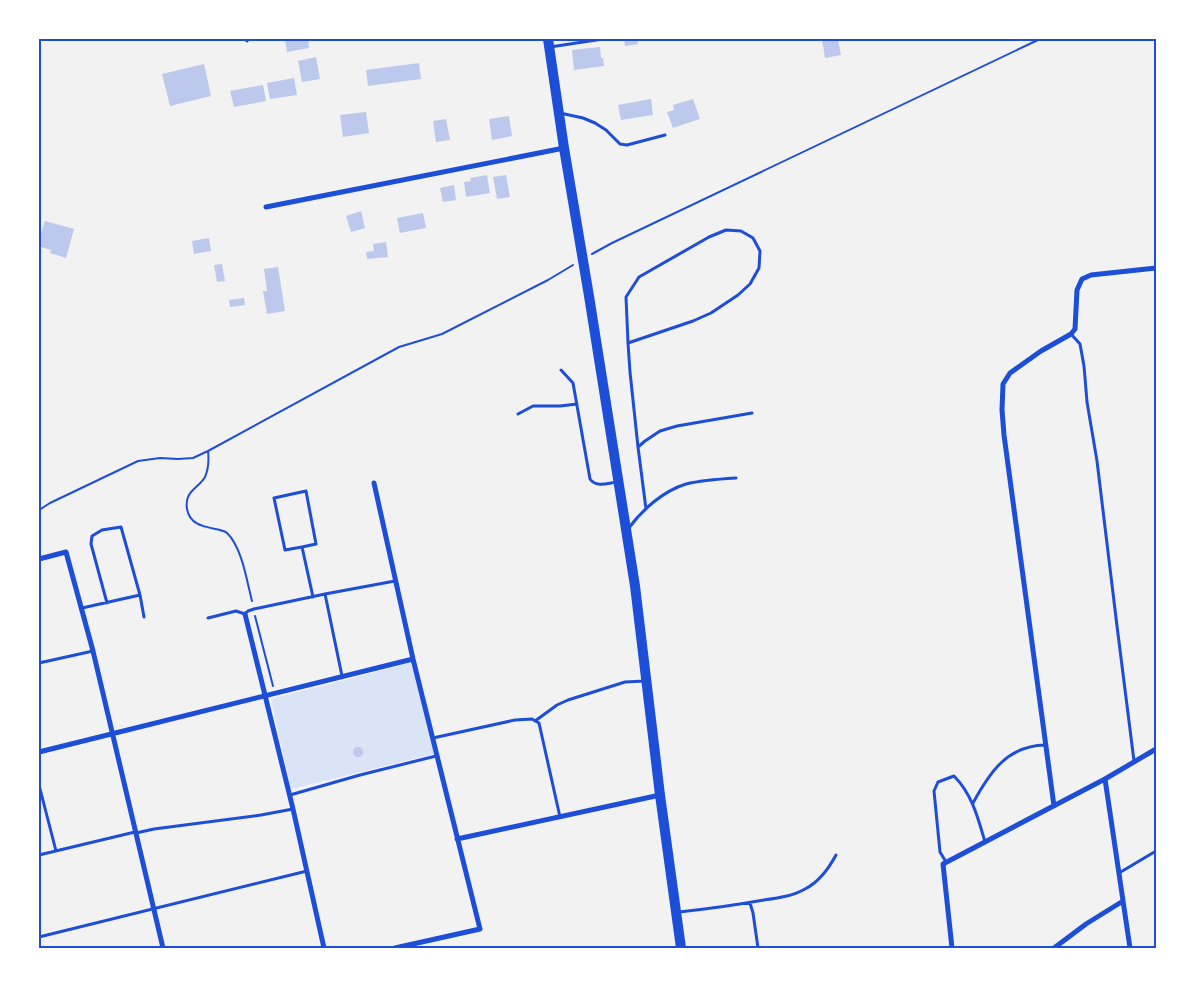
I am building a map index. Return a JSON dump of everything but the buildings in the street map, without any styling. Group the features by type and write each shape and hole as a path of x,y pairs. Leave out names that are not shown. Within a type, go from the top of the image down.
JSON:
{"main road":[{"path":"549,43 564,148 635,586 680,948"}],"street":[{"path":"266,207 564,148"},
{"path":"1054,806 1004,435 1002,384 1010,373 1041,351 1071,334 1075,329 1077,290 1082,279 1091,275 1156,268"},
{"path":"374,483 413,659 480,929 395,948"},
{"path":"39,559 66,552 92,651 163,948"},
{"path":"246,614 290,795 324,948"},
{"path":"39,752 413,659"},
{"path":"952,948 943,864 1105,779 1156,749"},
{"path":"1105,779 1130,948"},
{"path":"457,839 660,795"},
{"path":"1054,948 1086,924 1123,901"}],"lane":[{"path":"549,43 603,39"},
{"path":"559,112 595,123 606,130 620,144 627,145 665,135"},
{"path":"628,343 693,321 710,313 738,295 750,284 759,268 760,251 753,238 741,231 726,230 709,236 639,277 626,297 628,343 630,372 646,509"},
{"path":"1071,334 1080,344 1084,366 1087,402 1097,461 1134,761"},
{"path":"561,370 573,383 590,479 593,484 597,485 618,482"},
{"path":"518,414 533,406 577,404"},
{"path":"638,447 645,440 660,431 677,426 752,413"},
{"path":"626,532 636,518 668,493 685,485 736,478"},
{"path":"306,491 316,544 302,547 285,550 274,498 306,491"},
{"path":"106,603 91,544 92,536 102,530 122,527 144,617"},
{"path":"302,547 313,597"},
{"path":"208,618 236,611 246,614 254,609 396,581"},
{"path":"325,594 342,677"},
{"path":"81,609 140,595"},
{"path":"39,663 92,651"},
{"path":"535,721 557,705 568,700 625,682 646,681"},
{"path":"433,739 515,720 532,719 538,723 560,817"},
{"path":"972,803 980,789 1002,761 1017,751 1033,745 1045,745"},
{"path":"290,795 437,756"},
{"path":"947,862 940,852 934,791 938,782 954,776 963,784 972,803 985,842"},
{"path":"39,785 56,851"},
{"path":"39,855 135,833 293,809"},
{"path":"1119,873 1156,851"},
{"path":"676,912 750,903 788,896 806,889 817,881 829,867 836,854"},
{"path":"39,937 306,872"},
{"path":"750,903 758,948"}],"path":[{"path":"588,257 612,243 1040,39"},
{"path":"39,510 138,462 160,458 193,458 400,347 442,334 548,280 580,261"}],"shaded area":[{"path":"414,662 437,753 291,789 271,699"}]}
